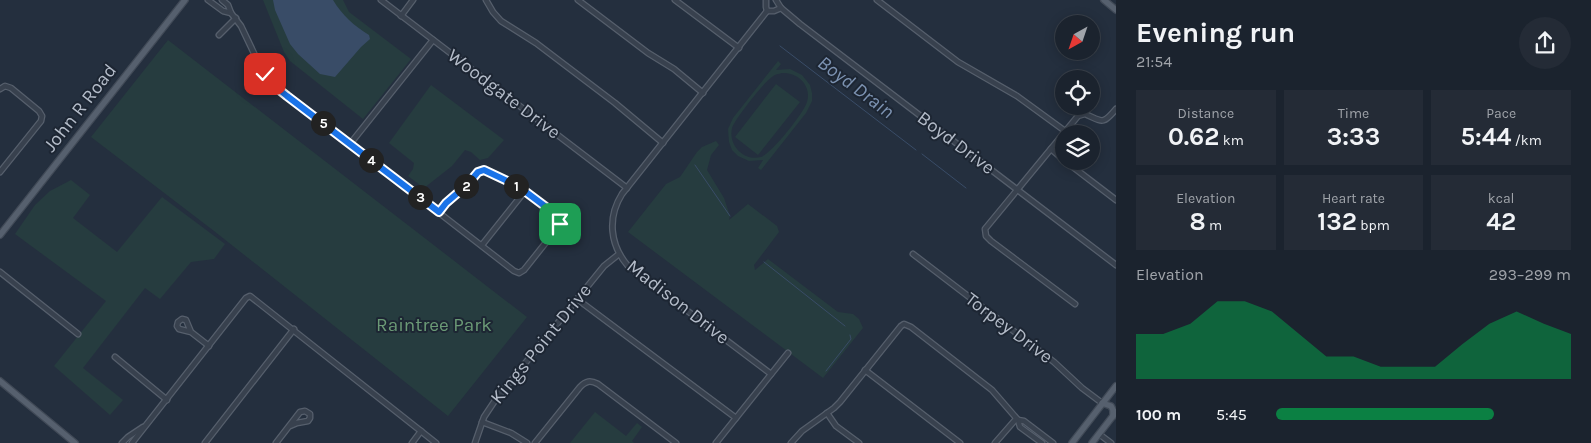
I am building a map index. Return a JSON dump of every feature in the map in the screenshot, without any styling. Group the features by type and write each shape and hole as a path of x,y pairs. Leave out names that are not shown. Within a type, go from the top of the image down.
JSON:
{"main road":[{"name":"John R Road","path":"0,235 185,0"},
{"path":"1104,0 1116,10"},
{"path":"0,380 75,443"},
{"path":"1072,443 1116,386"},
{"path":"1092,443 1114,414 1111,406 1102,403"}],"street":[{"path":"208,0 223,11 231,13"},
{"path":"222,0 228,6 247,36 261,68 272,84 514,271 519,273 524,270 561,221 558,216 525,191 484,170 478,172 439,212"},
{"name":"Woodgate Drive","path":"381,0 627,188"},
{"path":"401,16 413,0"},
{"path":"486,0 501,21 536,43 615,103 663,143"},
{"path":"578,0 648,53 674,69 703,93"},
{"path":"675,0 739,48"},
{"path":"766,0 767,11 781,8"},
{"name":"Boyd Drive","path":"776,0 781,8 800,24 1116,265"},
{"path":"877,0 963,65 1017,96 1057,125"},
{"name":"Madison Drive","path":"767,11 618,201 613,216 613,236 619,254 634,272 770,374"},
{"path":"219,35 236,18"},
{"path":"350,144 433,40"},
{"path":"0,89 8,86 41,113 42,119 0,172"},
{"path":"1070,125 1080,114 1085,114 1097,121 1101,121 1106,119 1116,109"},
{"path":"1055,144 986,227 985,234 991,241 1075,304"},
{"path":"1051,149 1055,152"},
{"path":"1077,170 1116,200"},
{"path":"482,245 525,191"},
{"path":"0,223 6,228"},
{"name":"Kings Point Drive","path":"475,443 482,422 496,399 604,266 619,254"},
{"name":"Torpey Drive","path":"913,254 1054,362 1082,388 1102,403"},
{"path":"0,272 78,334"},
{"path":"132,443 246,298 250,296 436,443"},
{"path":"577,299 736,418"},
{"path":"791,443 802,431 840,402 904,324 911,327 992,390 1017,420 1020,427 1042,443"},
{"path":"205,443 294,329"},
{"path":"191,332 209,346"},
{"path":"716,443 788,353"},
{"path":"115,357 167,400"},
{"path":"865,370 960,443"},
{"path":"535,443 585,382 589,381 598,384 676,443"},
{"path":"280,441 290,426 301,412 304,410 309,412 310,418 308,422 290,426"},
{"path":"826,414 836,426 858,443"},
{"path":"995,443 1017,420"},
{"path":"1017,420 1024,421 1053,443"},
{"path":"482,422 511,433 527,443"},
{"path":"122,443 147,425"},
{"path":"412,443 421,431"},
{"path":"1099,434 1111,443"}],"green space":[{"path":"263,0 343,0 349,12 411,59 363,119 290,61 284,52"},
{"name":"Raintree Park","path":"168,40 527,317 448,416 214,231 91,137"},
{"path":"778,61 781,64 776,70 790,69 802,75 810,85 812,101 806,113 761,170 758,168 763,160 749,161 738,156 732,150 728,129 733,118","holes":["788,73 798,78 806,86 808,96 805,107 787,133 766,154 755,158 744,155 736,147 731,135 734,123 768,80 773,76"]},
{"path":"776,84 800,102 758,155 735,137"},
{"path":"431,85 504,140 488,158 480,160 471,152 465,150 452,166 424,188 408,176 413,169 414,163 389,143"},
{"path":"716,141 719,145 711,155 707,170 724,198 730,216 729,220 748,204 777,226 779,232 754,265 755,270 768,259 838,312 853,314 859,319 863,328 823,378 628,232 666,184 680,177 702,147"},
{"path":"71,180 90,195 73,218 117,252 162,197 225,244 214,259 191,262 160,299 145,288 83,368 123,400 110,415 54,366 106,301 15,234 35,205 50,191"},
{"path":"595,412 626,436 637,423 642,427 632,441 634,443 570,443"}],"water":[{"path":"273,0 333,0 344,15 369,35 370,39 335,77 320,74 290,44 275,10"}],"waterway":[{"name":"Boyd Drain","path":"780,46 916,150"},
{"name":"Boyd Drain","path":"922,154 966,188"},
{"path":"695,165 730,216"},
{"path":"764,262 845,326"},
{"path":"826,371 851,339 850,335"}],"route":[{"path":"265,74 272,84 287,96 439,212 480,170 487,170 518,186 558,216 561,219 560,224"}]}
